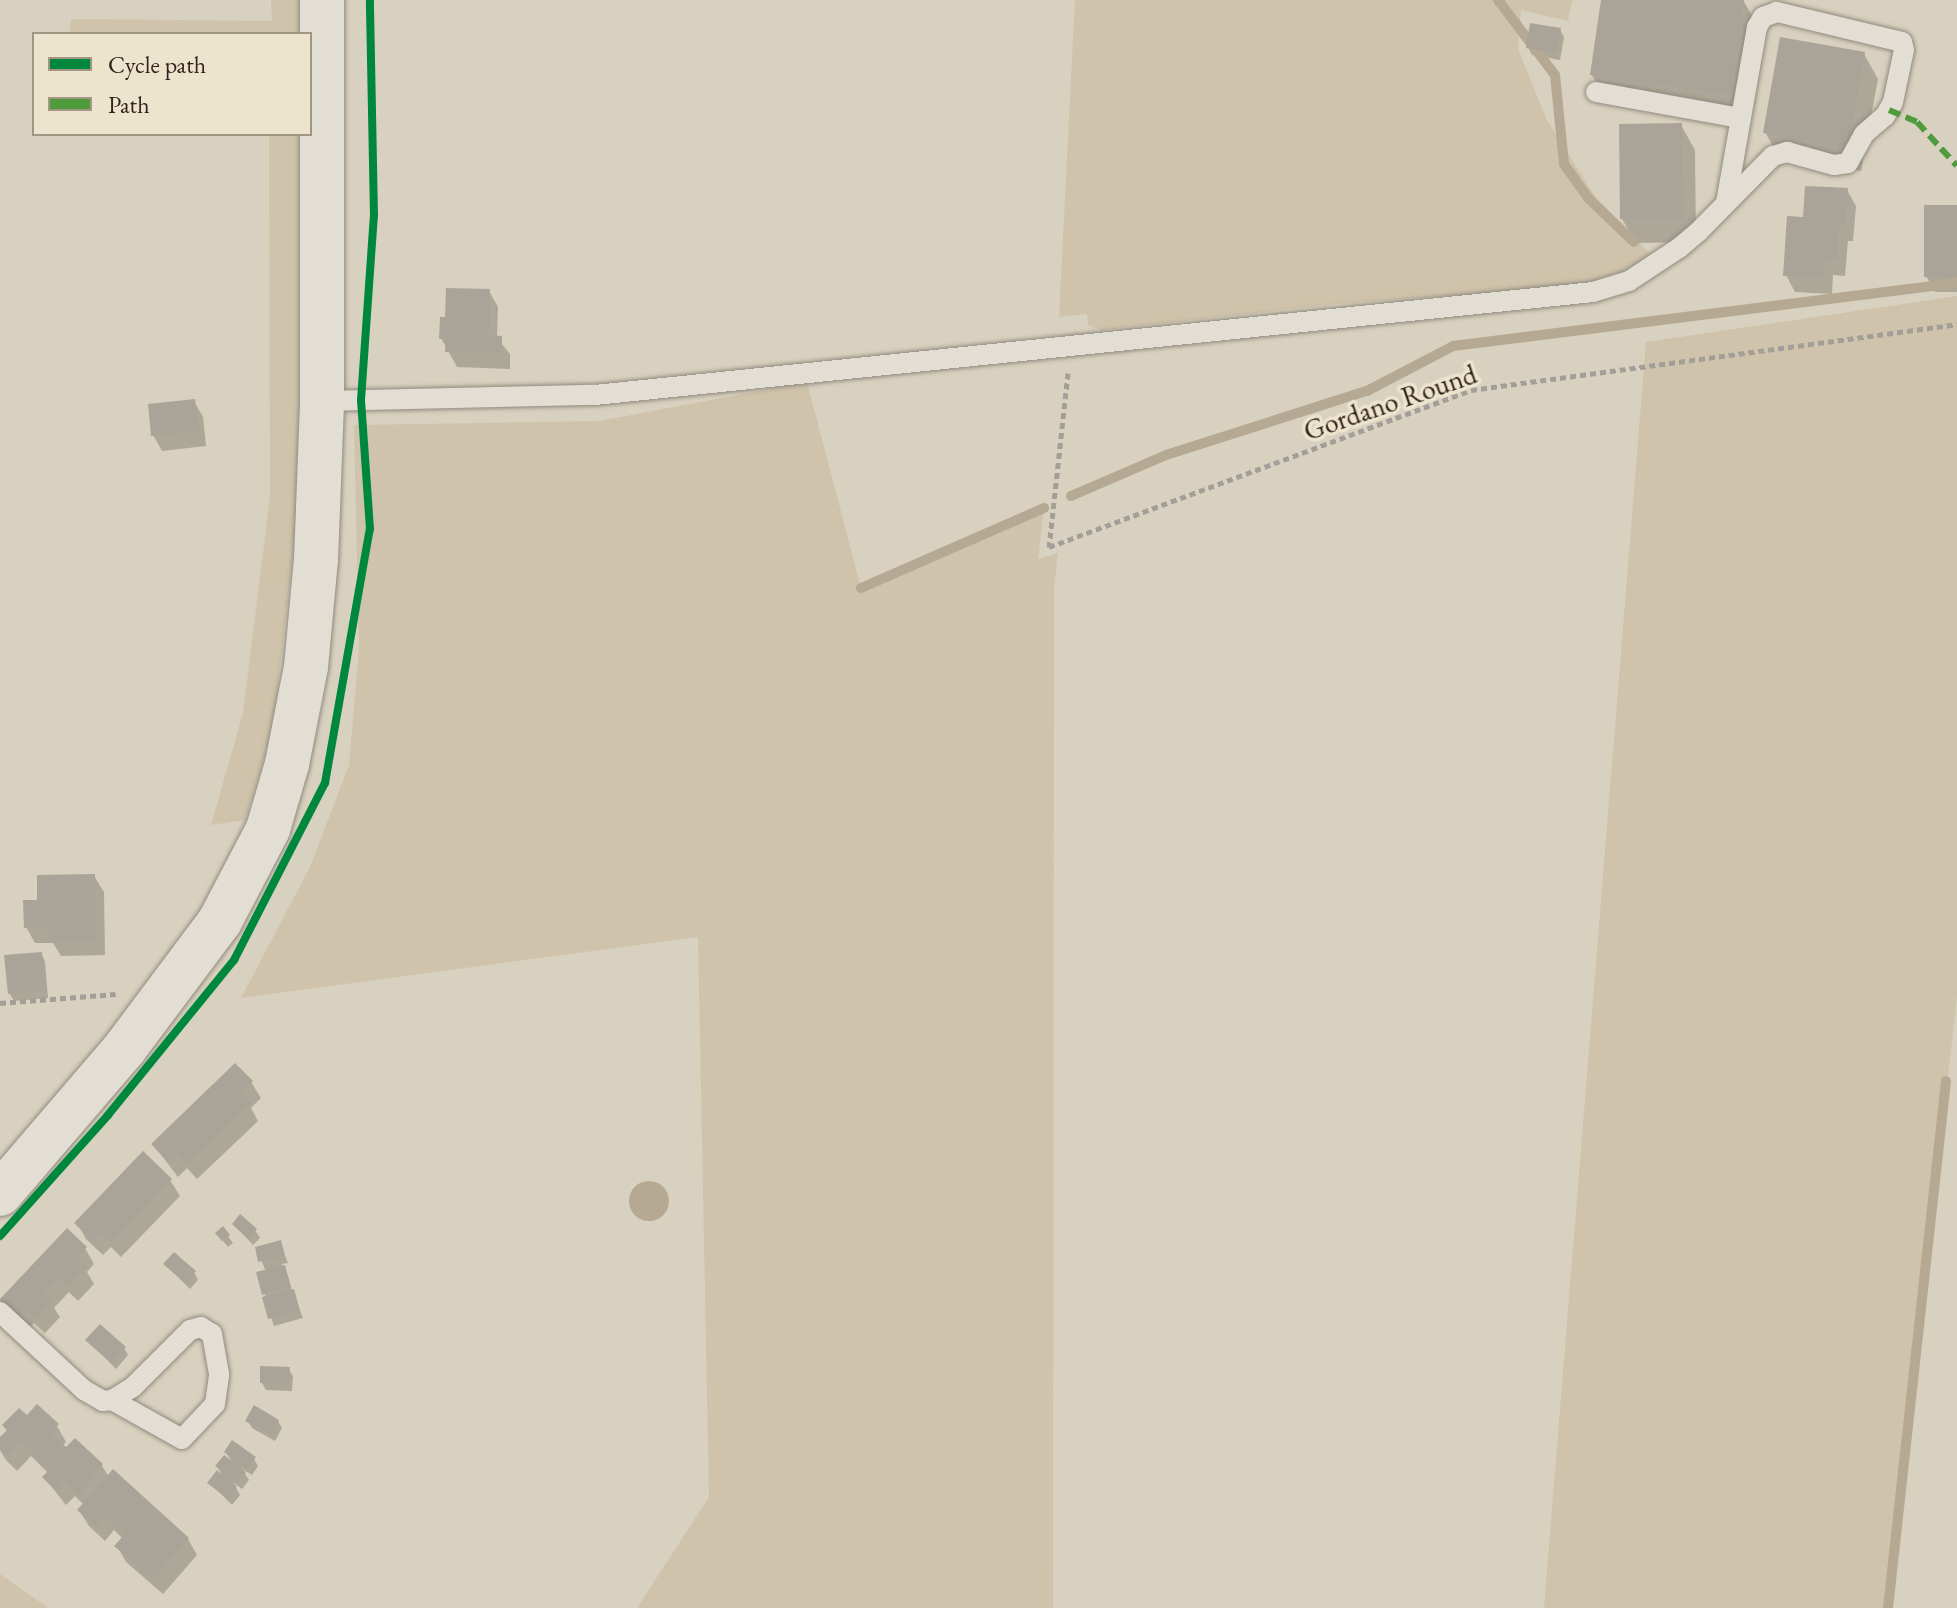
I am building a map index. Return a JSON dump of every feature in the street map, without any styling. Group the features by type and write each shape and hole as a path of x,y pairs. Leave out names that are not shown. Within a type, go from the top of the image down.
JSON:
{"main road":[{"path":"0,1194 115,1059 220,921 268,829 287,764 306,667 313,591 322,401 322,0"}],"lane":[{"path":"322,401 595,395 1593,292 1644,273 1679,248 1726,203 1773,156 1787,152 1834,165 1848,163 1864,134 1885,116 1893,102 1904,50 1902,42 1771,13 1757,27 1726,203"},
{"path":"1596,92 1741,118"},
{"path":"0,1312 84,1390 103,1401 112,1400 133,1387 190,1330 201,1327 212,1334 218,1394 212,1409 186,1437 181,1438 112,1400"}],"path":[{"path":"0,1003 169,990"}],"shaded area":[{"path":"271,0 302,0 302,32 69,32 71,19 272,21"},
{"path":"1075,0 1572,0 1568,21 1521,10 1518,49 1547,120 1595,196 1654,258 1623,275 1570,287 1337,304 1101,330 1088,325 1087,314 1059,317"},
{"path":"269,136 303,136 304,306 298,508 273,729 245,820 211,825 243,713 270,498"},
{"path":"1957,296 1957,996 1888,1608 1544,1608 1646,342"},
{"path":"807,382 861,588 1044,508 1038,559 1058,553 1054,589 1053,1608 637,1608 709,1497 698,937 241,998 310,867 349,765 359,650 354,425 599,421"},
{"path":"649,1181 663,1187 669,1201 663,1215 649,1221 635,1215 629,1201 635,1187"},
{"path":"0,1574 37,1600 49,1608 0,1608"}],"building":[{"path":"1601,0 1744,0 1730,95 1590,75"},
{"path":"1530,23 1561,28 1556,53 1526,48"},
{"path":"1780,37 1865,52 1848,148 1763,133"},
{"path":"1682,123 1683,218 1620,219 1619,124"},
{"path":"1805,186 1848,188 1845,226 1839,226 1837,260 1825,260 1824,278 1783,276 1787,216 1803,217"},
{"path":"1924,205 1957,205 1957,277 1924,277"},
{"path":"446,288 490,289 489,335 502,336 502,353 445,352 446,339 439,339 440,317 445,317"},
{"path":"195,399 199,430 151,436 148,404"},
{"path":"95,874 97,940 49,941 49,927 24,928 23,900 37,900 37,875"},
{"path":"42,952 46,991 8,994 4,955"},
{"path":"235,1063 253,1081 241,1093 250,1103 187,1164 177,1154 168,1162 151,1144"},
{"path":"143,1151 172,1179 111,1242 101,1233 93,1241 74,1223"},
{"path":"240,1214 257,1229 248,1239 232,1224"},
{"path":"223,1226 230,1235 222,1241 215,1233"},
{"path":"67,1228 87,1247 77,1258 86,1267 68,1286 59,1277 44,1293 52,1300 35,1318 24,1309 16,1318 0,1299"},
{"path":"281,1240 285,1255 258,1262 255,1247"},
{"path":"174,1252 196,1271 185,1283 163,1264"},
{"path":"285,1265 291,1287 262,1295 256,1272"},
{"path":"294,1289 300,1311 268,1319 262,1297"},
{"path":"100,1324 126,1347 111,1363 85,1340"},
{"path":"260,1366 290,1367 289,1384 260,1383"},
{"path":"37,1404 59,1424 51,1433 60,1442 66,1447 75,1438 103,1464 79,1495 65,1481 56,1491 42,1477 50,1469 21,1441 7,1456 0,1449 0,1437 7,1430 2,1425 19,1408 27,1415"},
{"path":"254,1405 279,1420 271,1435 245,1421"},
{"path":"232,1440 256,1457 247,1469 224,1452"},
{"path":"224,1455 246,1472 237,1483 215,1466"},
{"path":"113,1469 189,1538 153,1579 114,1546 125,1534 104,1516 95,1526 77,1510"},
{"path":"217,1470 237,1486 227,1498 207,1483"}],"waterway":[{"path":"1498,0 1555,75 1564,164 1589,199 1634,242"},
{"path":"1071,496 1166,455 1367,391 1453,346 1957,283"},
{"path":"861,588 1044,508"},
{"path":"1888,1608 1946,1081"}],"marked path":[{"path":"1889,110 1917,122 1957,166"}],"cycle path":[{"path":"0,1236 108,1115 234,960 325,783 370,529 361,400 374,216 370,0"}]}
